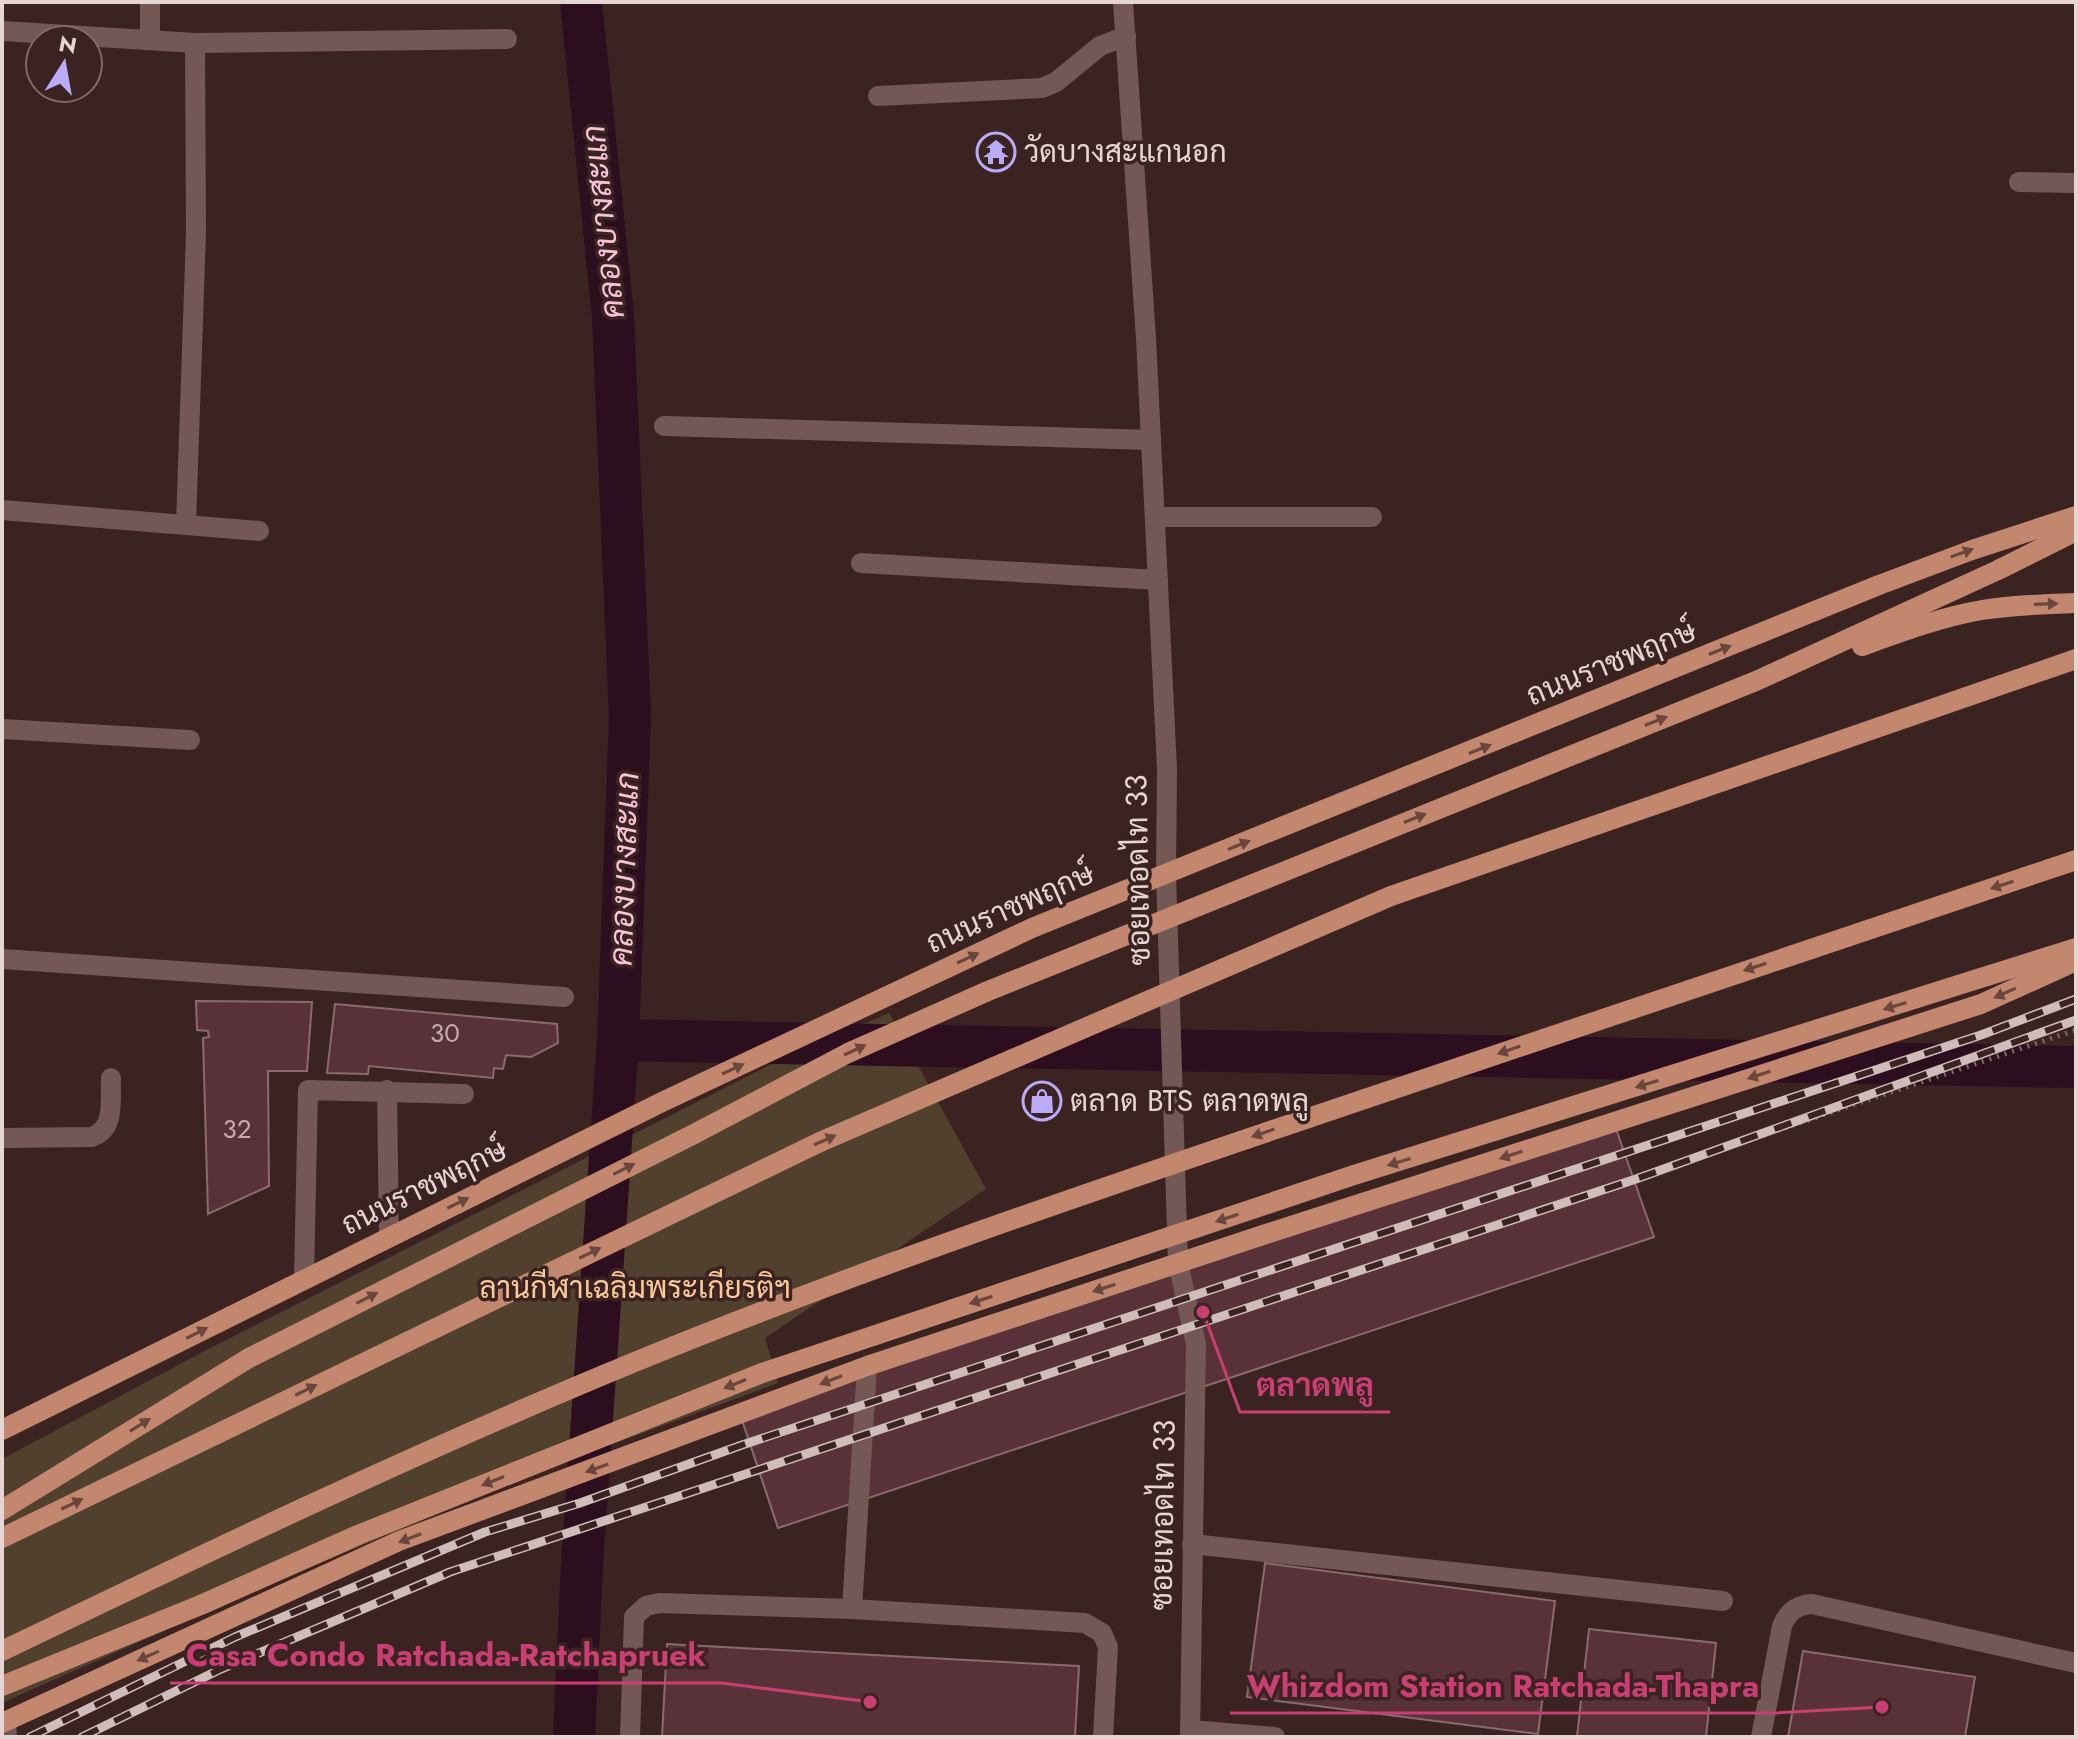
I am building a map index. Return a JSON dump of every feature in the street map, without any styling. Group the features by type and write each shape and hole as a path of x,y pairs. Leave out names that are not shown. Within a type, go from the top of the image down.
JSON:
{"main road":[{"name":"ถนนราชพฤกษ์","path":"2,1430 638,1114 1032,928 1879,585 2076,516"},
{"path":"2,1510 249,1358 848,1053 988,991 1756,681 2076,531"},
{"path":"1756,681 1930,622 1980,610 2076,603"},
{"path":"2,1538 820,1142 1391,896 2076,659"},
{"path":"2,1651 404,1461 641,1360 835,1284 1004,1221 2076,860"},
{"path":"2,1686 203,1604 358,1535 762,1373 1354,1175 2076,948"},
{"path":"5,1727 399,1541 867,1366 1981,1004 2076,961"}],"street":[{"path":"150,2 150,40"},
{"name":"ซอยเทอดไท 33","path":"1123,2 1151,440 1167,769 1166,874 1178,1263 1196,1344 1190,1733"},
{"path":"2,31 195,43 507,39"},
{"path":"878,96 1042,88 1056,82 1100,46 1126,36"},
{"path":"186,524 196,233 195,43"},
{"path":"2019,182 2076,183"},
{"path":"664,426 1151,440"},
{"path":"2,510 259,531"},
{"path":"1155,517 1372,517"},
{"path":"861,563 1158,580"},
{"path":"2,729 190,740"},
{"path":"2,959 564,997"},
{"path":"2,1138 100,1135 108,1126 111,1078"},
{"path":"387,1090 389,1237"},
{"path":"304,1279 307,1091 387,1090 464,1094"},
{"path":"852,1609 867,1366"},
{"path":"1192,1544 1723,1601"},
{"path":"630,1737 634,1617 641,1608 659,1603 852,1609 1085,1623 1102,1633 1108,1647 1103,1737"},
{"path":"1761,1737 1782,1626 1791,1611 1801,1606 1812,1604 2076,1663"},
{"path":"1190,1733 1275,1737"}],"path":[{"path":"1633,1179 2076,1030"}],"green space":[{"name":"ลานกีฬาเฉลิมพระเกียรติฯ","path":"889,1013 986,1189 765,1338 778,1383 534,1473 240,1597 2,1703 2,1459 214,1346 778,1061"}],"building":[{"path":"196,1001 312,1002 307,1071 268,1071 269,1186 208,1214 203,1038 209,1037 208,1031 197,1030"},
{"path":"335,1004 557,1024 558,1043 531,1057 506,1055 503,1069 494,1068 493,1078 369,1066 368,1074 327,1073"},
{"path":"1615,1126 1654,1237 778,1528 740,1414"},
{"path":"1265,1563 1555,1601 1538,1734 1247,1697"},
{"path":"1589,1629 1716,1643 1706,1737 1577,1737"},
{"path":"667,1644 1079,1666 1075,1737 662,1737"},
{"path":"1803,1651 1975,1677 1965,1737 1788,1737"}],"waterway":[{"name":"คลองบางสะแก","path":"574,1737 582,1565 618,1040 630,717 613,316 581,2"},
{"path":"618,1040 2076,1067"}],"railway":[{"path":"30,1737 235,1637 485,1532 580,1503 742,1445 1981,1035 2076,999"},
{"path":"82,1737 221,1669 450,1572 1636,1179 2076,1020"}],"place":[{"name":"วัดบางสะแกนอก","path":"996,152"},
{"name":"ตลาด BTS ตลาดพลู","path":"1042,1101"},
{"name":"ตลาดพลู","path":"1203,1312"},
{"name":"Casa Condo Ratchada-Ratchapruek","path":"870,1702"},
{"name":"Whizdom Station Ratchada-Thapra","path":"1882,1707"}]}
